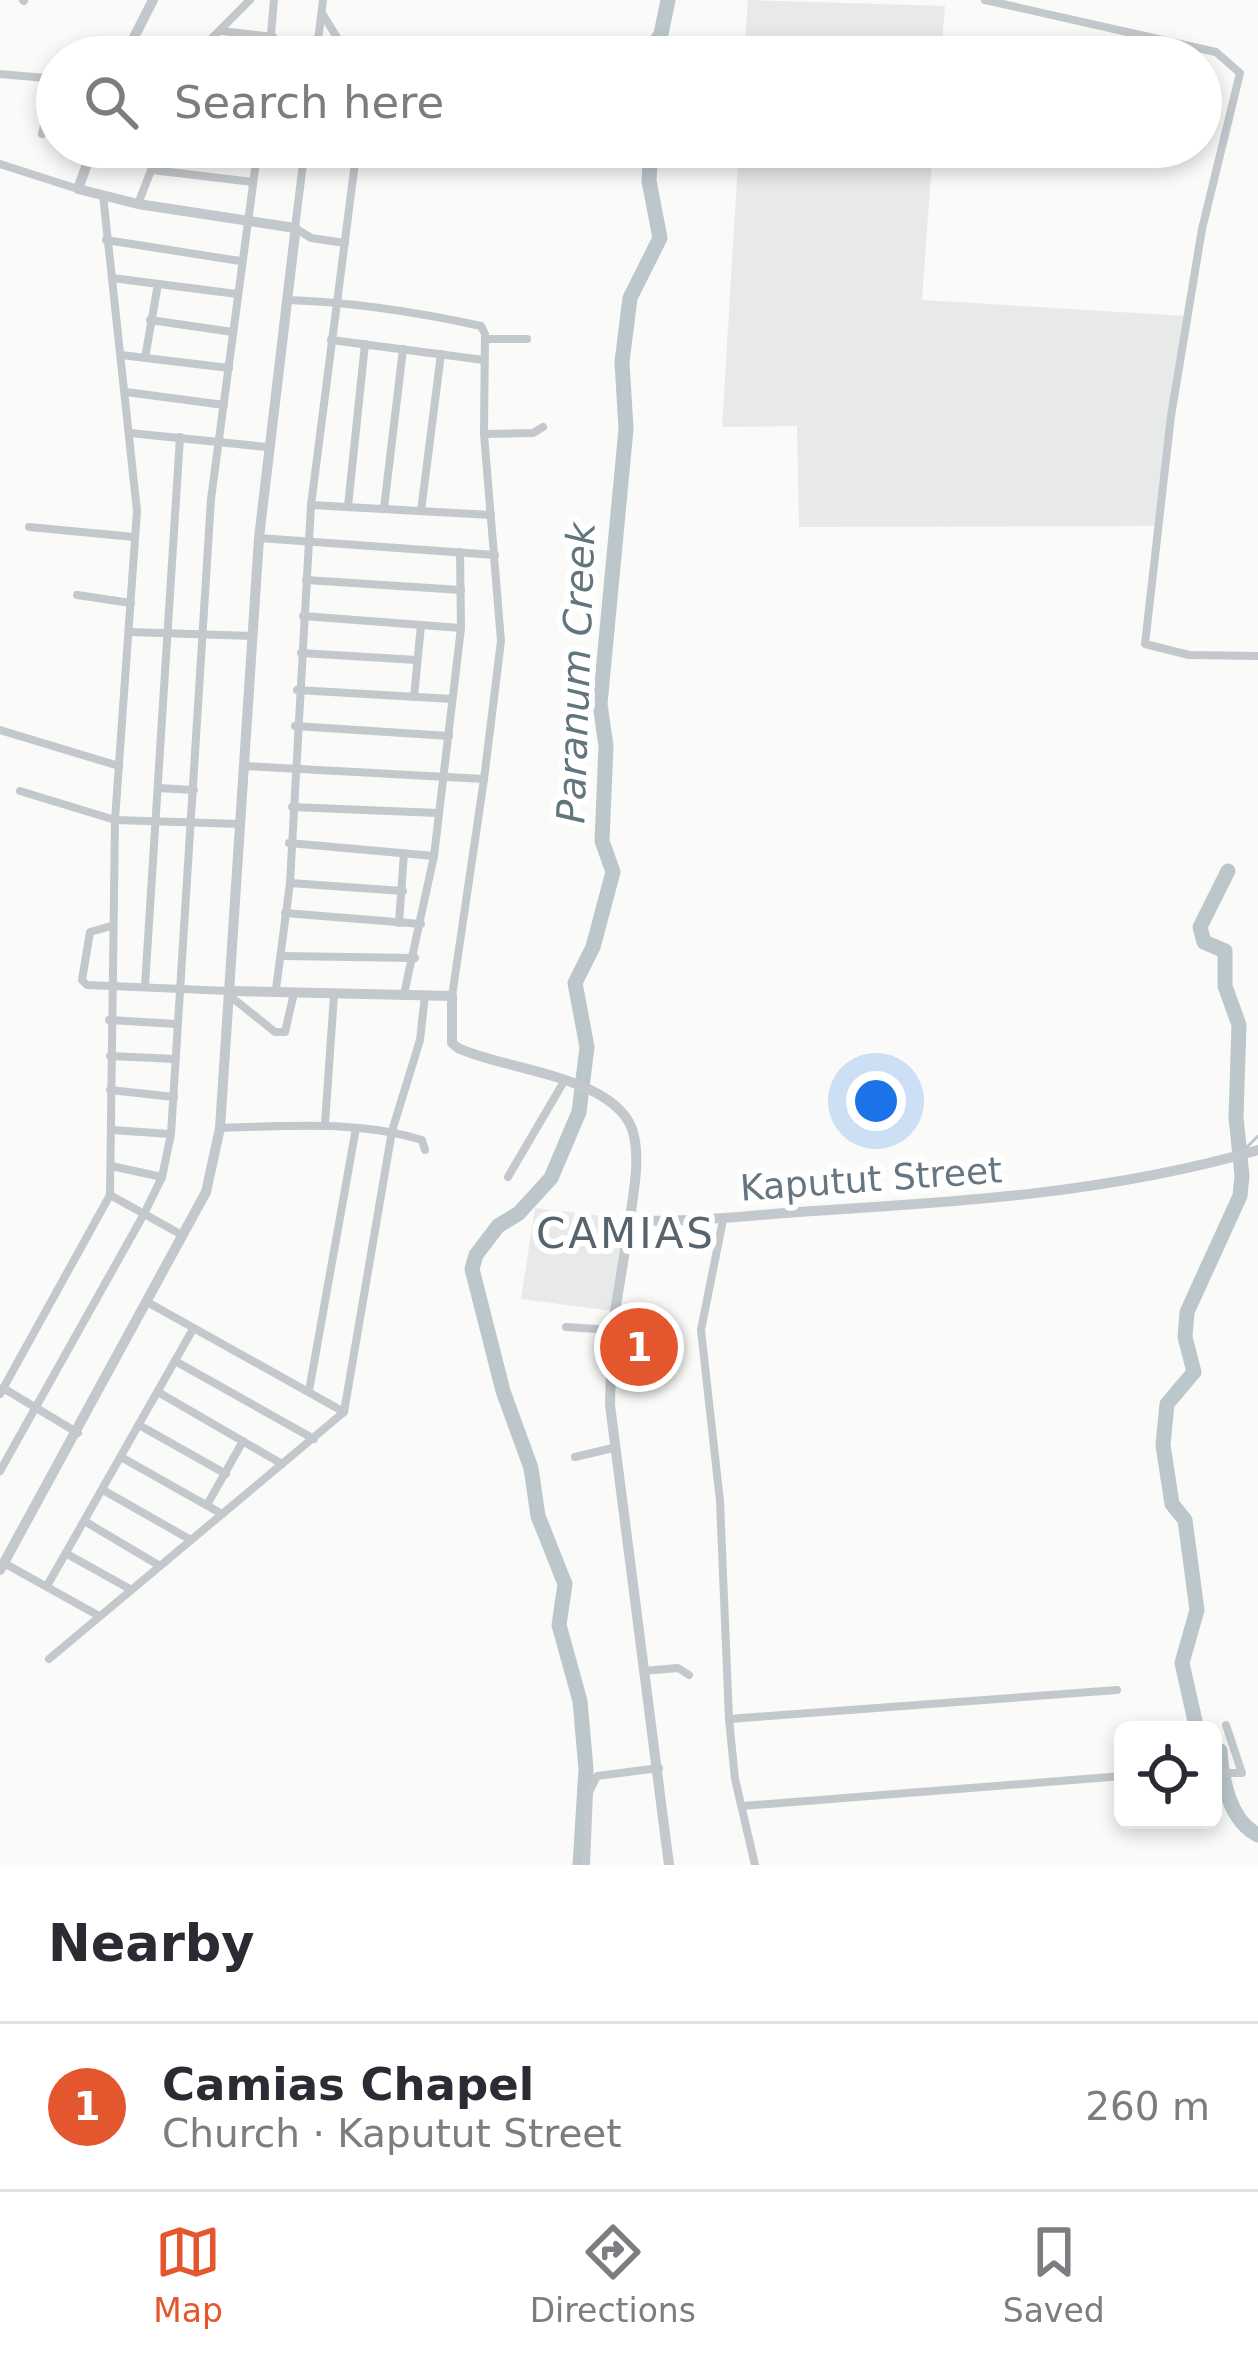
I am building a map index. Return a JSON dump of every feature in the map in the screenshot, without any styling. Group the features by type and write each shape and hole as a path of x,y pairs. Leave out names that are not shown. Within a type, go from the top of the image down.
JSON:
{"street":[{"path":"135,36 153,0"},
{"path":"216,36 250,0"},
{"path":"273,36 274,0"},
{"path":"319,36 323,0"},
{"path":"985,0 1145,36"},
{"path":"322,14 336,36"},
{"path":"222,31 264,36"},
{"path":"1222,57 1240,73 1222,147"},
{"path":"0,74 36,77"},
{"path":"0,164 138,204 295,228 311,238 345,242"},
{"path":"78,188 85,168"},
{"path":"0,1471 144,1214 162,1177 171,1134 202,634 240,261 255,168"},
{"path":"99,1616 2,1566 185,1236 206,1192 220,1128 259,538 302,168"},
{"path":"276,989 290,883 297,690 311,505 354,168"},
{"path":"1217,168 1171,416 1144,644 1189,655 1258,656"},
{"path":"138,204 152,170 253,182"},
{"path":"78,1432 2,1391 110,1195 111,926 136,480 103,195"},
{"path":"106,240 240,261"},
{"path":"112,278 237,294"},
{"path":"146,358 158,284"},
{"path":"287,301 335,302 481,326 485,339 484,434 501,641 452,996 452,1043 590,1089 616,1108 634,1136 630,1220 612,1330 613,1448 669,1865"},
{"path":"150,320 233,332"},
{"path":"485,339 526,339"},
{"path":"331,340 484,360"},
{"path":"348,506 365,344"},
{"path":"384,508 403,349"},
{"path":"421,512 441,354"},
{"path":"121,355 229,368"},
{"path":"125,392 224,405"},
{"path":"484,434 533,433 543,427"},
{"path":"130,433 267,447"},
{"path":"145,986 180,437"},
{"path":"311,505 491,515"},
{"path":"28,527 134,537"},
{"path":"259,538 495,555"},
{"path":"404,994 434,856 460,628 460,552"},
{"path":"306,580 461,590"},
{"path":"77,595 131,602"},
{"path":"303,616 460,628"},
{"path":"414,697 422,625"},
{"path":"129,632 253,636"},
{"path":"301,653 417,660"},
{"path":"297,690 452,698"},
{"path":"295,726 449,736"},
{"path":"0,730 119,766"},
{"path":"244,766 484,779"},
{"path":"158,788 194,790"},
{"path":"20,791 115,820 242,824"},
{"path":"292,807 438,813"},
{"path":"289,843 434,856"},
{"path":"399,923 404,853"},
{"path":"290,883 403,890"},
{"path":"285,913 422,925"},
{"path":"111,926 90,932 82,980 87,985 230,993 276,989 334,995 452,996"},
{"path":"282,956 415,958"},
{"path":"230,993 275,1032 285,1032 294,991"},
{"path":"325,1124 334,995"},
{"path":"49,1659 344,1412 392,1131 420,1040 425,995"},
{"path":"109,1020 177,1024"},
{"path":"110,1056 175,1059"},
{"path":"508,1177 567,1083"},
{"path":"110,1090 174,1096"},
{"path":"220,1128 325,1124 392,1131 422,1140 425,1150"},
{"path":"308,1391 356,1128"},
{"path":"111,1130 171,1134"},
{"name":"Kaputut Street","path":"630,1220 723,1220 1019,1198 1253,1152"},
{"path":"111,1166 162,1177"},
{"path":"110,1195 185,1236"},
{"path":"723,1220 701,1330 720,1501 729,1719 755,1865"},
{"path":"149,1303 344,1412"},
{"path":"566,1327 612,1330"},
{"path":"47,1586 193,1329"},
{"path":"175,1361 314,1439"},
{"path":"158,1392 282,1464"},
{"path":"139,1425 226,1474"},
{"path":"207,1505 243,1441"},
{"path":"575,1456 613,1448"},
{"path":"121,1456 222,1514"},
{"path":"103,1490 191,1540"},
{"path":"86,1522 160,1566"},
{"path":"67,1554 130,1589"},
{"path":"642,1672 678,1668 689,1675"},
{"path":"729,1719 1117,1690"},
{"path":"1222,1775 1239,1776 1243,1766 1226,1725"},
{"path":"586,1865 590,1792 598,1777 658,1768"},
{"path":"742,1806 1114,1777"}],"shaded area":[{"path":"748,0 945,6 943,36 745,36"},
{"path":"738,168 931,168 922,300 1186,316 1155,526 799,527 797,426 722,427"},
{"path":"535,1208 602,1216 602,1224 624,1226 613,1311 521,1299"}],"waterway":[{"name":"Paranum Creek","path":"660,36 668,0"},
{"name":"Paranum Creek","path":"580,1865 586,1769 580,1701 559,1625 565,1584 538,1516 531,1468 503,1391 472,1269 476,1255 498,1226 519,1213 551,1178 579,1112 587,1047 575,983 593,947 613,872 602,841 606,746 600,704 626,429 622,362 630,298 660,238 650,168"},
{"path":"1195,1721 1182,1663 1197,1610 1185,1520 1172,1504 1163,1445 1167,1404 1194,1372 1185,1337 1187,1312 1240,1196 1239,1025 1225,986 1225,951 1204,942 1200,927 1228,871"},
{"path":"1247,1147 1258,1136"},
{"path":"1222,1763 1234,1810 1258,1835"}],"place":[{"name":"Camias Chapel","path":"639,1347"}],"district":[{"name":"CAMIAS","path":"626,1233"}]}
